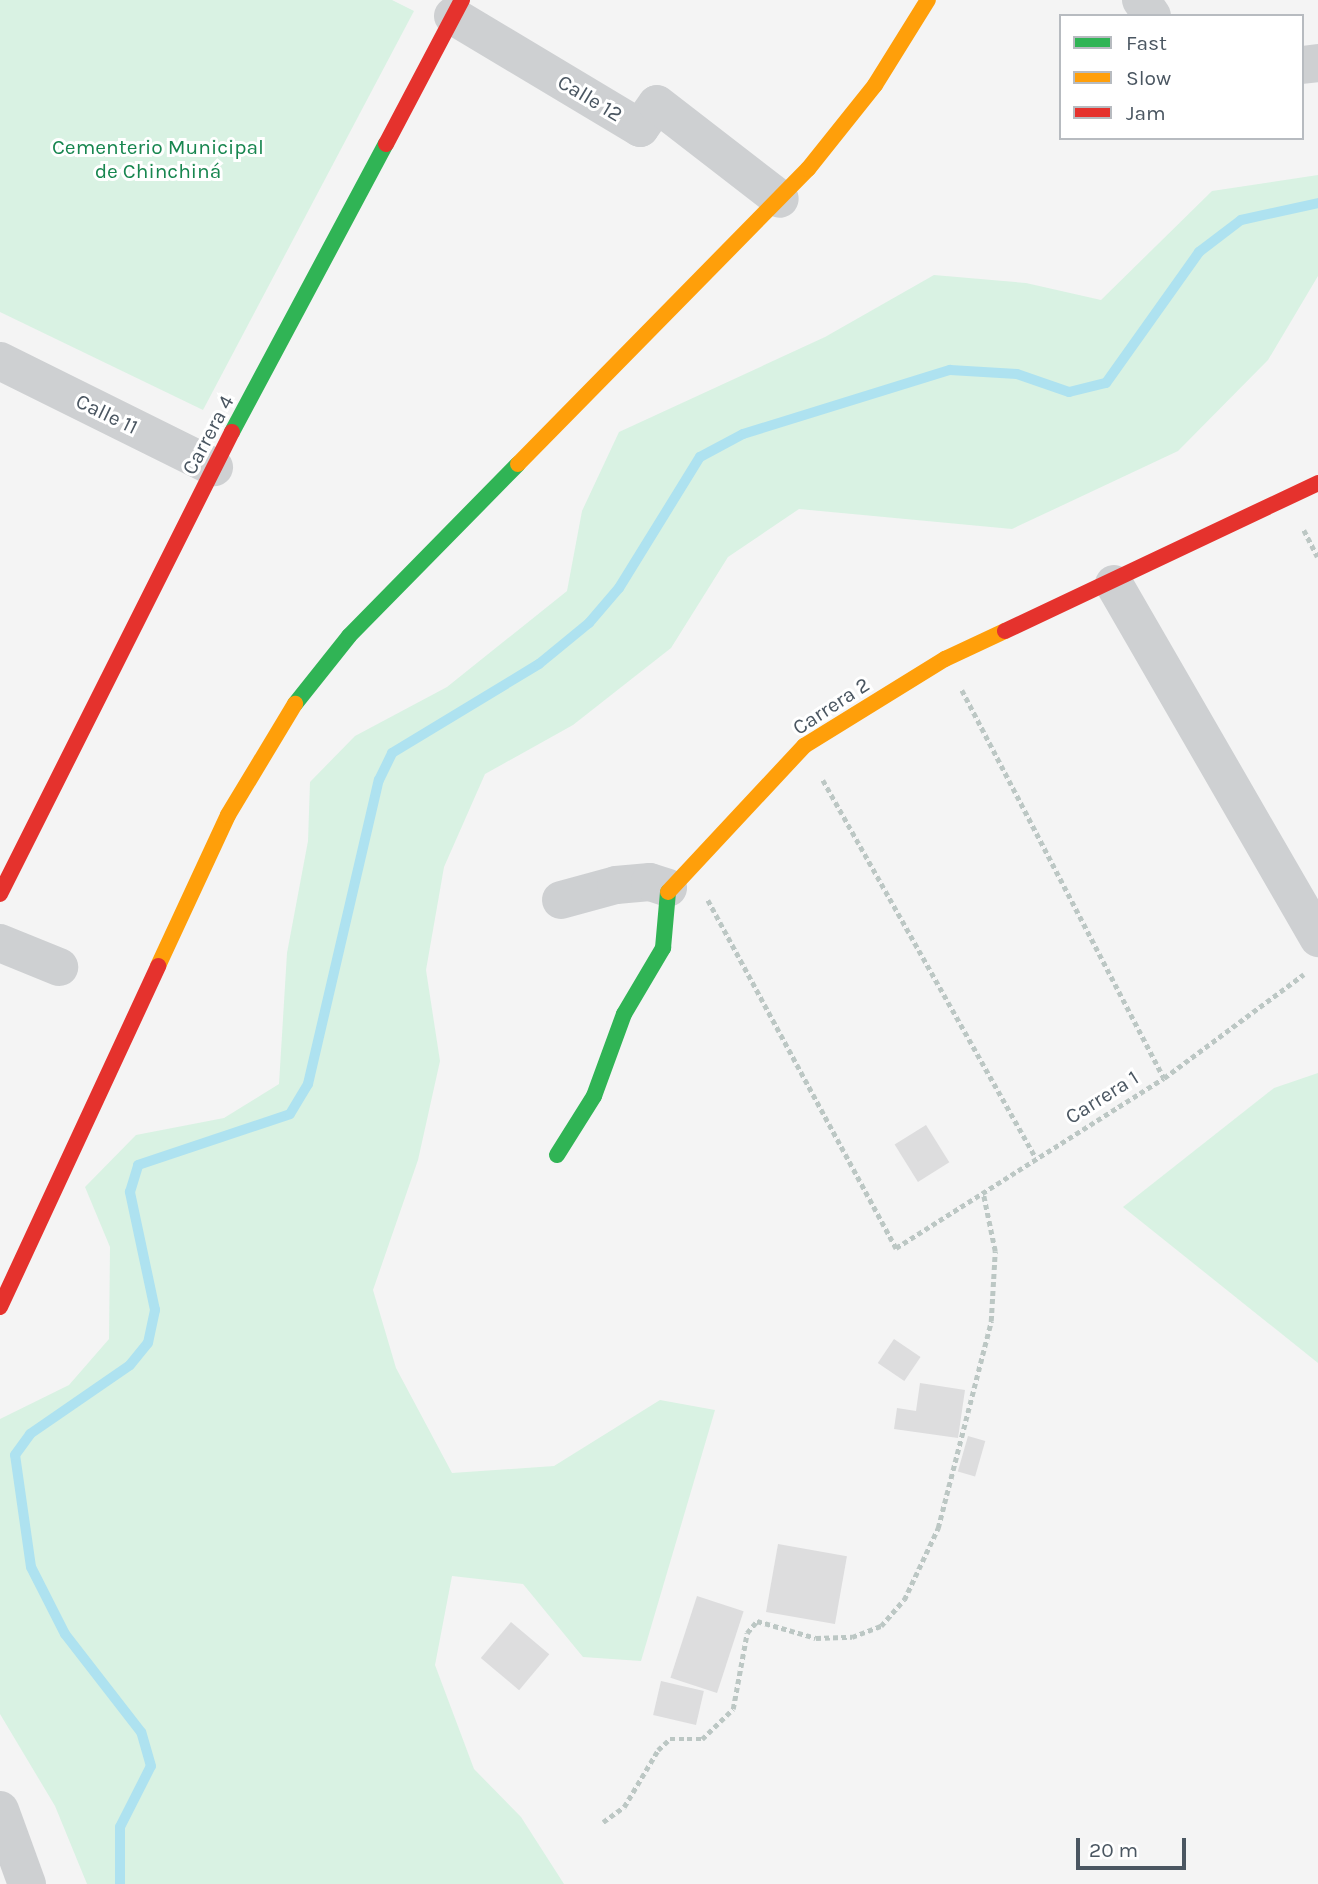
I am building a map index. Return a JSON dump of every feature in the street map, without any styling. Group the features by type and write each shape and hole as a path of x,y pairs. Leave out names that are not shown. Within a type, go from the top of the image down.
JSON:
{"street":[{"path":"0,1307 228,815 282,720 358,627 780,199 875,85 928,0"},
{"name":"Calle 12","path":"458,5 640,128 657,104 780,199"},
{"name":"Carrera 4","path":"0,894 214,467 458,5"},
{"name":"Calle 11","path":"0,361 214,467"},
{"name":"Carrera 2","path":"679,877 804,746 945,659 1114,584 1318,483"},
{"path":"1114,584 1312,955"},
{"path":"557,1155 594,1096 624,1014 663,948 679,877 616,885 561,900"},
{"path":"0,943 59,967"},
{"path":"0,1810 27,1884"}],"path":[{"path":"945,659 1164,1078"},
{"path":"804,746 1035,1157"},
{"name":"Carrera 1","path":"679,877 896,1248 983,1194 1035,1157 1164,1078 1312,955"},
{"path":"603,1822 624,1807 664,1745 702,1739 733,1709 747,1633 757,1621 816,1638 852,1637 881,1626 904,1600 938,1528 991,1321 995,1251 983,1194"}],"green space":[{"name":"Cementerio Municipal de Chinchiná","path":"0,0 392,0 414,11 203,410 0,312"},
{"path":"1318,175 1318,276 1268,360 1178,451 1012,529 799,509 728,557 671,648 573,725 485,774 444,867 426,970 440,1061 418,1160 373,1290 396,1368 452,1473 554,1466 660,1400 715,1410 641,1661 583,1657 523,1584 452,1576 435,1665 474,1769 521,1817 564,1884 87,1884 55,1806 0,1714 0,1419 69,1385 109,1339 110,1247 85,1187 136,1135 224,1118 279,1084 287,953 308,841 310,782 355,736 447,687 567,591 582,511 619,432 825,337 934,275 1026,283 1101,300 1212,191"},
{"path":"1318,1073 1318,1363 1123,1207 1274,1088"}],"building":[{"path":"926,1125 949,1162 918,1182 895,1145"},
{"path":"894,1339 921,1357 904,1381 878,1363"},
{"path":"920,1383 965,1390 958,1438 894,1429 897,1408 916,1411"},
{"path":"968,1436 985,1441 975,1477 958,1472"},
{"path":"778,1544 847,1556 835,1624 766,1612"},
{"path":"697,1596 744,1611 717,1693 670,1678"},
{"path":"511,1622 549,1654 519,1690 481,1658"},
{"path":"661,1681 704,1691 696,1725 653,1715"}],"waterway":[{"path":"120,1884 120,1827 151,1766 141,1732 65,1634 31,1567 15,1455 30,1434 130,1365 148,1343 155,1310 130,1192 138,1165 290,1114 308,1084 379,780 392,753 539,664 589,623 619,588 700,457 743,434 950,370 1017,374 1069,392 1106,383 1199,252 1241,220 1318,203"}],"traffic: fast":[{"path":"232,432 386,144"},
{"path":"295,704 349,636 518,464"},
{"path":"557,1155 594,1096 624,1014 663,948 668,892"}],"traffic: slow":[{"path":"518,464 808,169 875,85 928,0"},
{"path":"668,892 804,746 945,659 1005,631"},
{"path":"158,966 228,815 295,704"}],"traffic: jam":[{"path":"386,144 462,0"},
{"path":"0,894 232,432"},
{"path":"1005,631 1318,483"},
{"path":"0,1307 158,966"}]}
